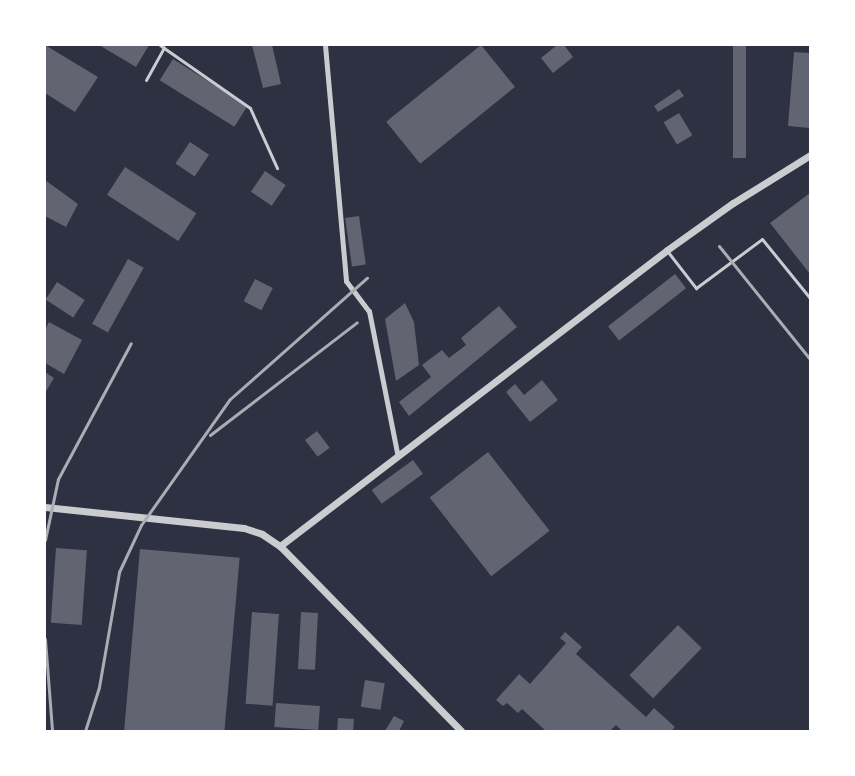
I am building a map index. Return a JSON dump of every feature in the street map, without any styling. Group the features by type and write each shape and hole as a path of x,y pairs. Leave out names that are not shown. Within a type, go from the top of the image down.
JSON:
{"street":[{"path":"325,45 346,281 369,311 397,453"},
{"path":"280,546 397,453 667,250 733,202 810,155"},
{"path":"45,507 244,528 280,546 461,731"}],"lane":[{"path":"146,80 162,46 250,108 277,168"},
{"path":"667,250 696,288 762,238 810,298"}],"building":[{"path":"45,45 98,77 75,112 45,93"},
{"path":"99,45 149,45 136,67"},
{"path":"252,45 272,45 281,84 263,88"},
{"path":"481,45 515,87 420,164 386,122"},
{"path":"557,45 564,45 573,57 553,73 541,58"},
{"path":"733,45 746,45 746,158 733,158"},
{"path":"794,52 810,53 810,128 788,126"},
{"path":"173,59 248,106 234,127 160,80"},
{"path":"679,89 684,96 658,112 654,106"},
{"path":"679,113 692,135 677,145 664,122"},
{"path":"190,142 209,155 195,176 175,164"},
{"path":"125,167 196,213 178,241 107,195"},
{"path":"265,171 286,185 272,206 251,192"},
{"path":"45,180 78,204 66,227 45,216"},
{"path":"810,193 810,274 770,223"},
{"path":"359,216 366,265 352,266 345,218"},
{"path":"128,259 144,268 108,332 92,324"},
{"path":"675,274 686,288 619,341 608,326"},
{"path":"255,279 273,288 261,310 244,301"},
{"path":"57,282 85,300 73,318 46,300"},
{"path":"405,303 414,322 419,365 396,381 385,319"},
{"path":"499,306 517,327 409,416 399,402 431,377 422,365 442,350 449,358 466,345 461,338"},
{"path":"49,322 82,340 64,374 45,363 45,330"},
{"path":"45,372 54,378 45,393"},
{"path":"542,380 558,400 530,422 506,392 515,384 524,395"},
{"path":"317,431 330,448 318,457 305,440"},
{"path":"488,452 550,531 491,576 430,498"},
{"path":"413,460 423,474 382,504 372,490"},
{"path":"56,548 87,550 82,625 51,623"},
{"path":"140,549 240,558 224,731 124,731"},
{"path":"252,612 279,614 273,706 246,704"},
{"path":"301,612 318,613 315,670 298,669"},
{"path":"678,625 702,648 653,698 629,675"},
{"path":"565,632 582,647 576,654 646,717 654,708 675,727 671,731 622,731 616,725 610,731 546,731 522,709 518,713 507,703 503,706 496,700 519,674 530,684 566,643 560,638"},
{"path":"365,680 385,683 381,710 361,707"},
{"path":"276,703 320,706 318,730 274,727"},
{"path":"394,716 404,721 399,731 385,731"},
{"path":"338,718 354,719 353,731 337,731"}],"railway":[{"path":"719,246 810,359"},
{"path":"85,731 99,687 119,572 141,525 230,399 367,278"},
{"path":"210,435 357,322"},
{"path":"45,540 58,479 131,343"},
{"path":"45,639 52,731"}]}
